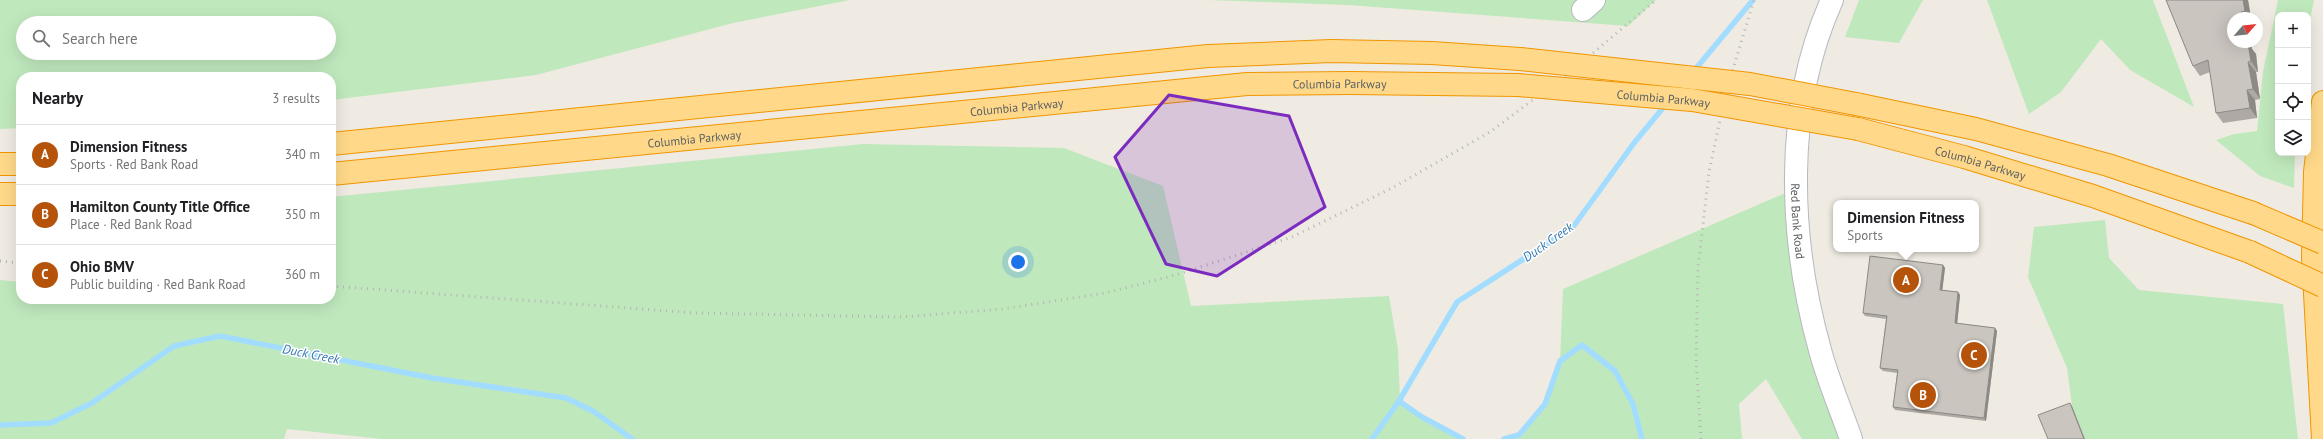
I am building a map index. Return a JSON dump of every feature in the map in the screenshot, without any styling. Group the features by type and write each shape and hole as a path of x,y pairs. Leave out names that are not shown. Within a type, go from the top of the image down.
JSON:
{"highway":[{"name":"Columbia Parkway","path":"336,143 1208,56 1331,51 1432,53 1520,59 1750,84 1856,104 1983,131 2108,165 2253,213 2323,243"},
{"name":"Columbia Parkway","path":"336,174 1247,84 1358,83 1518,85 1692,100 1858,129 1964,157 2093,196 2250,252 2323,286"},
{"path":"2323,102 2315,172 2313,257 2323,439"},
{"path":"0,164 16,164"},
{"path":"0,194 16,194"}],"street":[{"name":"Red Bank Road","path":"1832,0 1817,39 1808,70 1797,159 1797,208 1801,256 1808,305 1820,352 1851,439"}],"highlighted area":[{"path":"1169,95 1289,116 1325,207 1217,276 1166,264 1115,157"}],"green space":[{"path":"0,0 850,0 733,23 536,75 336,99 336,72 16,72 16,128 0,129"},
{"path":"1209,0 1656,0 1628,26 1348,5"},
{"path":"1859,0 1923,0 1899,43 1845,37"},
{"path":"1987,0 2153,0 2194,107 2130,70 2101,39 2061,92 2029,114"},
{"path":"2278,0 2314,0 2311,16 2311,12 2276,12"},
{"path":"2275,14 2275,156 2295,156 2294,188 2260,176 2216,140 2234,134 2257,131 2263,72"},
{"path":"863,144 1064,148 1163,186 1191,306 1389,296 1398,349 1400,401 1422,417 1463,439 382,439 287,429 284,439 0,439 0,280 16,282 16,304 336,304 336,197"},
{"path":"1797,188 1797,208 1851,439 1802,439 1766,379 1739,404 1742,439 1504,439 1519,435 1545,404 1560,361 1563,289"},
{"path":"2105,220 2109,258 2139,290 2283,304 2298,439 2085,439 2072,406 2067,368 2028,277 2034,227"}],"building":[{"path":"2166,0 2243,0 2245,11 2227,12 2227,48 2249,48 2251,61 2248,62 2253,89 2247,90 2250,108 2216,113 2208,60 2193,66"},
{"path":"1870,256 1943,265 1940,290 1958,292 1955,323 1995,328 1984,418 1893,407 1898,370 1880,368 1887,316 1863,313"},
{"path":"2070,403 2084,439 2048,439 2038,415"}],"waterway":[{"name":"Duck Creek","path":"1693,72 1753,0"},
{"name":"Duck Creek","path":"1372,439 1399,401 1457,302 1573,227 1634,143 1667,103"},
{"name":"Duck Creek","path":"0,425 51,423 92,403 174,346 220,336 432,378 566,398 593,411 632,439"},
{"path":"1504,439 1519,435 1545,404 1560,361 1582,345 1615,371 1633,404 1642,439"},
{"path":"1399,401 1422,417 1463,439"}],"railway":[{"path":"336,286 696,313 901,317 1003,309 1105,293 1179,274 1292,237 1394,187 1490,132 1574,69 1656,0"},
{"path":"1701,439 1696,360 1698,268 1709,172 1726,92 1754,0"},
{"path":"0,261 16,263"}],"place":[{"name":"Dimension Fitness","path":"1906,280"},
{"name":"Ohio BMV","path":"1974,355"},
{"name":"Hamilton County Title Office","path":"1923,395"}]}
